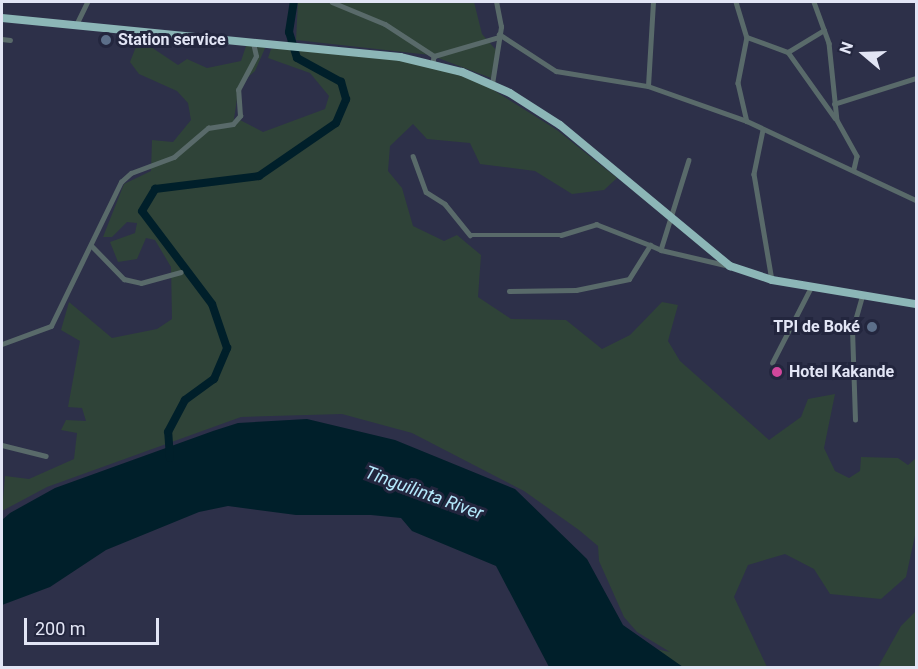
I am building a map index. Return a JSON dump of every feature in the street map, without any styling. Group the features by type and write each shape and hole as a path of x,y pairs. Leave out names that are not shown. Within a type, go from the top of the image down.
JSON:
{"highway":[{"path":"2,18 433,60 492,84 560,125 730,266 772,280 916,304"}],"street":[{"path":"76,25 87,2"},
{"path":"333,2 385,24 433,60 497,36"},
{"path":"492,84 497,36 496,2"},
{"path":"645,2 653,2 648,86"},
{"path":"736,2 747,37 738,83 747,121"},
{"path":"814,2 824,30 837,120"},
{"path":"788,52 824,30"},
{"path":"497,36 556,71 648,86 747,121 854,169 916,200"},
{"path":"747,37 788,52 837,120 857,156 854,169"},
{"path":"2,39 10,40"},
{"path":"2,344 51,326 92,246 121,182 131,173 174,158 207,128 233,124 240,116 238,90 256,56 253,43"},
{"path":"834,104 916,78"},
{"path":"763,130 754,174 772,280"},
{"path":"413,156 426,192 445,204 470,235 561,235 596,224 662,250 730,266"},
{"path":"662,250 673,221 689,160"},
{"path":"509,291 576,290 629,279 650,245"},
{"path":"92,246 124,279 141,283 181,272"},
{"path":"772,363 811,287"},
{"path":"855,420 852,332 862,296"},
{"path":"2,445 46,456"}],"green space":[{"path":"298,2 474,2 482,34 496,50 491,78 430,55 296,40"},
{"path":"139,39 178,65 187,59 207,68 241,61 247,43 266,46 255,71 239,85 233,126 240,120 263,132 325,109 329,96 310,73 268,58 271,49 290,45 414,62 479,81 557,130 617,178 604,190 572,194 535,171 480,164 470,143 427,139 413,124 390,146 388,171 402,188 413,226 444,241 457,235 481,255 478,297 511,319 566,320 602,349 630,335 662,302 678,305 668,341 680,361 769,440 801,417 808,399 835,394 824,448 835,471 849,478 860,471 861,457 898,458 908,465 916,458 916,531 906,577 881,599 830,594 814,569 785,554 748,565 734,597 767,667 683,667 651,648 670,652 637,632 624,617 599,561 598,546 579,530 524,491 412,433 342,414 241,417 47,487 2,511 5,476 29,479 74,459 77,433 61,430 66,420 86,421 82,408 68,407 80,341 61,330 69,302 112,338 157,329 172,319 171,267 155,240 146,238 137,259 118,262 110,242 135,233 137,223 127,222 112,237 103,237 124,184 151,171 152,140 173,142 191,120 188,103 177,91 139,74 130,62"},
{"path":"916,611 916,667 878,667 901,626"}],"water":[{"name":"Tinguilinta River","path":"307,419 395,440 515,489 587,559 623,625 683,667 549,667 496,566 412,531 401,518 371,515 296,515 228,506 199,512 106,550 50,587 2,605 2,520 10,513 55,488 238,423"}],"waterway":[{"path":"170,458 168,432 185,400 214,379 227,348 212,304 142,211 155,189 259,176 336,123 346,99 341,82 297,58 289,32 294,2"}],"place":[{"name":"Station service","path":"106,40"},
{"name":"TPI de Boké","path":"872,327"},
{"name":"Hotel Kakande","path":"777,372"}]}
